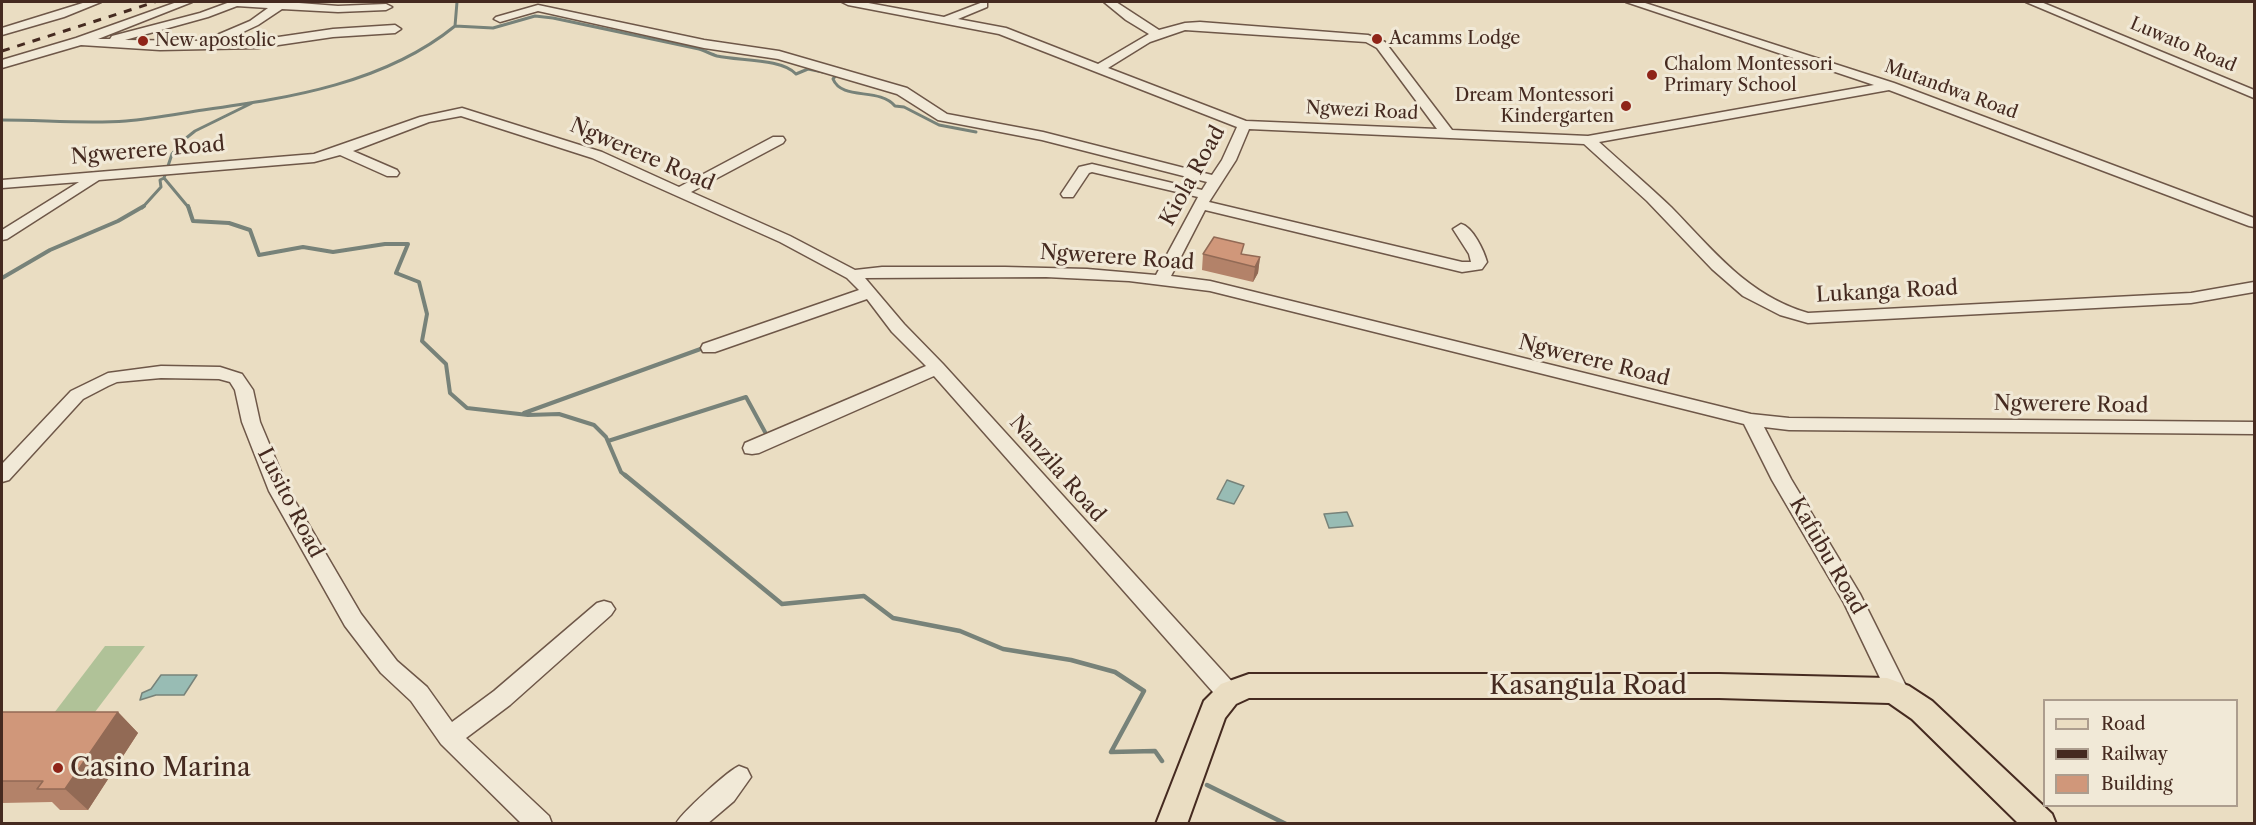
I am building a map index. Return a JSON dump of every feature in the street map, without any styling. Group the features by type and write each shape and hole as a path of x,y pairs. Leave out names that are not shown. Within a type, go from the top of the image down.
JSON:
{"main road":[{"name":"Kasangula Road","path":"1228,693 1249,686 1579,685 1873,688 1899,694 1922,710 2041,824"},
{"path":"1171,824 1211,716 1218,703 1228,693"}],"street":[{"path":"2,32 95,2"},
{"path":"2,64 80,41 186,2"},
{"name":"Ngwezi Road","path":"848,2 1002,31 1244,125 1588,140 1890,86"},
{"path":"1109,2 1156,33"},
{"name":"Luwato Road","path":"2032,2 2254,94"},
{"path":"103,43 204,15 236,3 338,9 386,7"},
{"path":"946,20 982,3 1002,31"},
{"name":"Mutandwa Road","path":"1641,3 1890,86 2254,223"},
{"path":"207,44 254,23 282,4"},
{"path":"500,19 538,8 704,44 779,55 902,91 943,117 1043,136 1215,180"},
{"path":"1098,69 1156,33 1189,25 1331,35 1374,41 1381,45 1447,133"},
{"path":"80,41 160,46 273,43 333,33 395,29"},
{"name":"Ngwerere Road","path":"2,184 293,161 341,152 430,119 462,112 597,155 785,239 853,275 882,272 1112,275 1210,286 1751,420 1789,424 2254,428"},
{"name":"Kiola Road","path":"1162,279 1184,234 1229,160 1244,125"},
{"path":"680,192 778,140"},
{"name":"Lukanga Road","path":"1588,140 1664,209 1736,283 1760,302 1791,315 1808,318 2192,298 2254,287"},
{"path":"341,152 392,172"},
{"path":"1068,194 1084,170 1092,168 1204,200 1462,267 1476,266 1479,262 1478,254 1461,229"},
{"path":"2,236 96,177"},
{"name":"Nanzila Road","path":"853,275 870,292 898,328 937,368 1228,693"},
{"path":"710,348 870,292"},
{"path":"752,448 937,368"},
{"name":"Lusito Road","path":"2,475 77,395 114,377 161,372 220,373 236,378 244,390 251,422 279,491 300,523 353,620 389,667 419,694 449,737 540,824"},
{"name":"Kafubu Road","path":"1751,420 1782,480 1853,600 1899,694"},
{"path":"449,737 502,698 604,609"},
{"path":"688,824 725,793 739,777"}],"green space":[{"path":"105,646 145,646 95,712 54,713"}],"water":[{"path":"1227,480 1244,486 1234,504 1217,499"},
{"path":"1347,512 1353,526 1329,528 1324,514"},
{"path":"161,675 197,675 184,695 156,695 140,700 142,693 151,689"}],"building":[{"path":"1214,237 1244,244 1241,254 1260,257 1255,267 1203,254"},
{"path":"2,712 118,712 65,789 37,789 43,781 2,781"}],"waterway":[{"path":"455,26 457,2"},
{"path":"455,26 493,28 535,16 553,18 699,49 726,58 781,65 796,74 808,69 823,72"},
{"path":"2,120 95,122 135,120 303,93 335,85 398,61 428,45 455,26"},
{"path":"836,75 833,79 844,90 880,97 939,125 976,132"},
{"path":"164,178 172,154 185,139 195,131 252,103"},
{"path":"144,206 161,187 160,180 164,178"},
{"path":"164,178 188,207"},
{"path":"2,278 50,250 118,221 144,206"},
{"path":"188,207 193,221 229,223 250,230 259,255 303,247 333,252 385,244 408,244 396,273 419,282 427,314 422,341 446,364 450,393 467,408 528,415 559,414 594,425 606,437 621,472 627,477"},
{"path":"524,413 706,347"},
{"path":"608,441 746,397 765,432"},
{"path":"625,475 782,604 864,596 893,618 960,631 1003,649 1071,660 1115,672 1144,691 1111,752 1155,751 1162,761"},
{"path":"1207,785 1286,824"}],"railway":[{"path":"2,51 155,2"}],"place":[{"name":"Acamms Lodge","path":"1377,39"},
{"name":"New apostolic","path":"143,41"},
{"name":"Chalom Montessori Primary School","path":"1652,75"},
{"name":"Dream Montessori Kindergarten","path":"1626,106"},
{"name":"Casino Marina","path":"58,768"}]}
